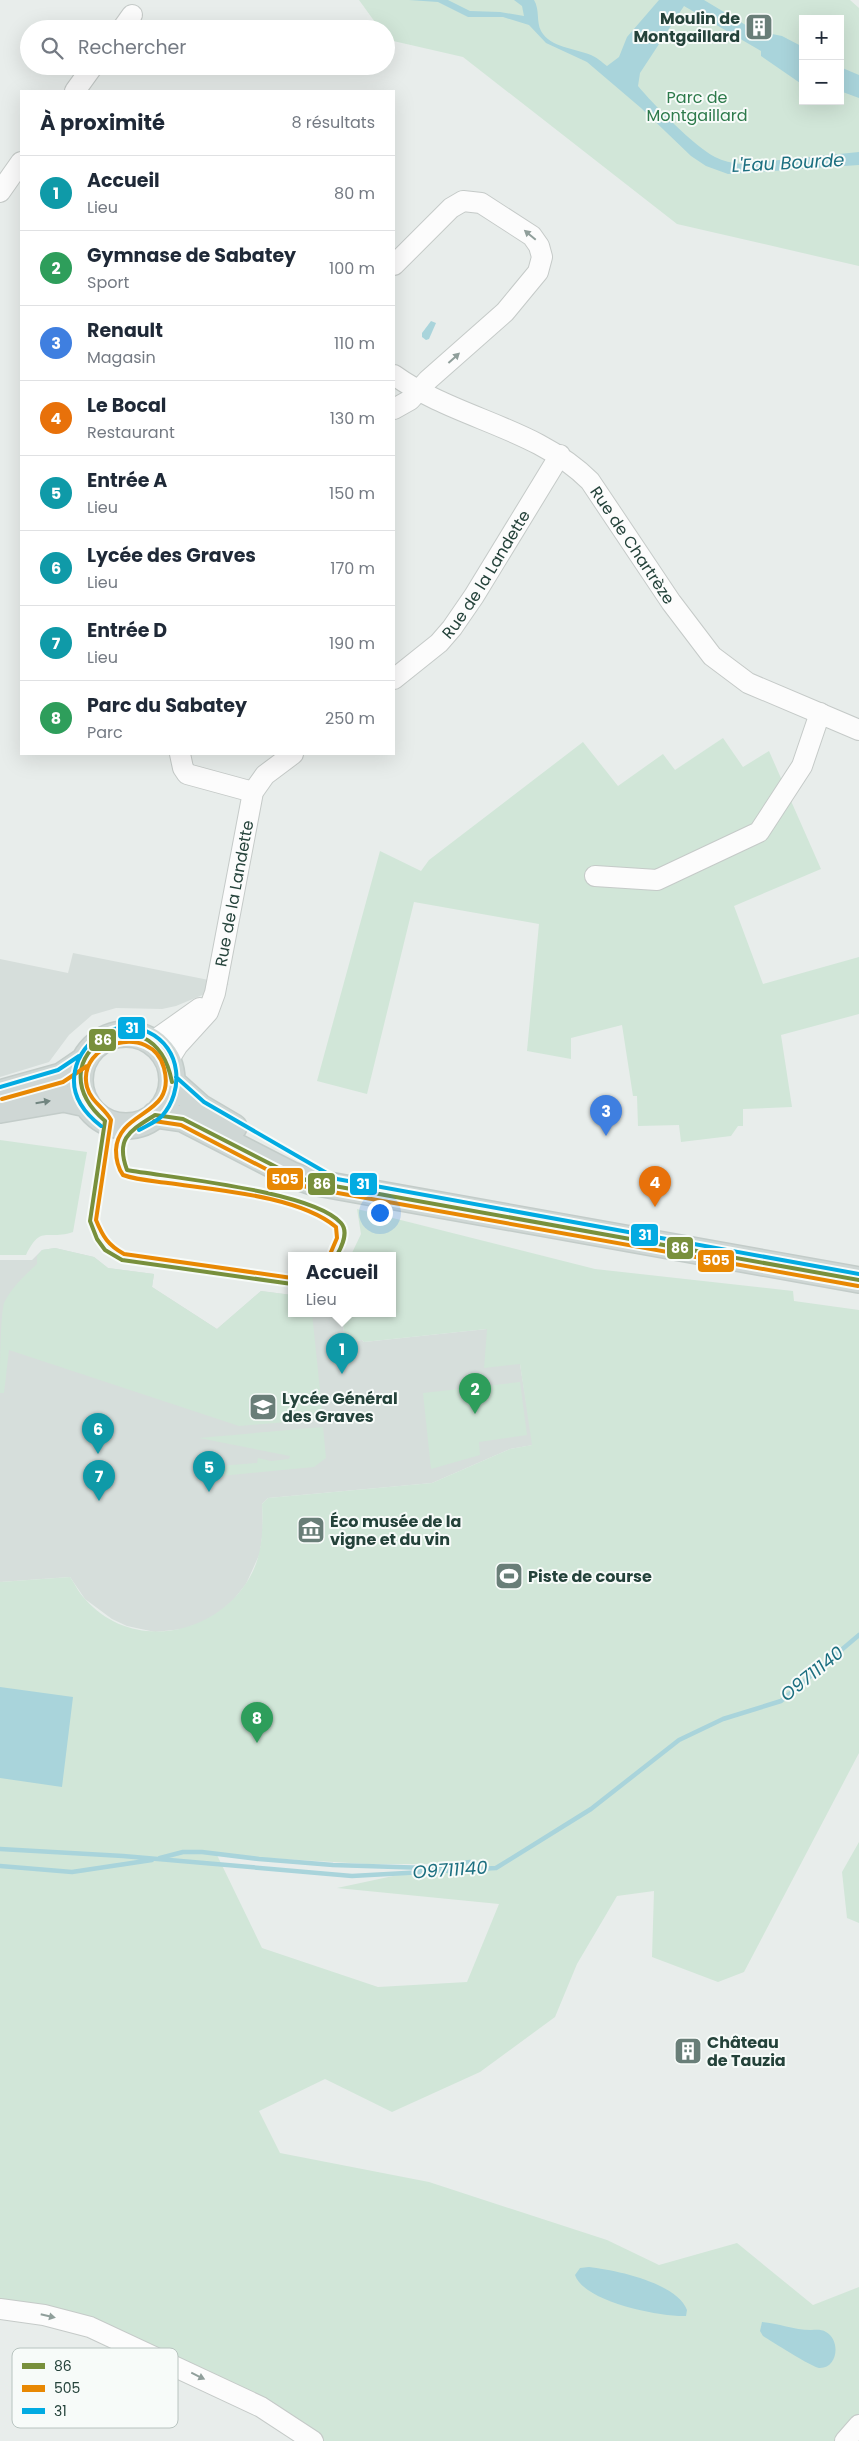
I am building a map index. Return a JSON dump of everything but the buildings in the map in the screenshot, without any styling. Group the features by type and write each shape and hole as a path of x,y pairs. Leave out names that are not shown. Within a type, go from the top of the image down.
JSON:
{"main road":[{"path":"170,1072 167,1100 155,1115 136,1125 120,1125 104,1120 87,1104 81,1091 80,1076 83,1061 90,1050 101,1041 113,1035 134,1034 152,1042 162,1050 170,1072 200,1107 335,1185"},
{"path":"0,1093 61,1076 83,1061"},
{"path":"0,1110 64,1099 87,1104"},
{"path":"155,1115 183,1118 292,1175 312,1182 859,1280"}],"street":[{"path":"76,90 87,75"},
{"path":"7,184 20,164"},
{"path":"395,264 450,208 464,201 481,203 532,236 539,246 542,257 538,272 505,312 406,403 395,408"},
{"name":"Rue de Chartrèze","path":"395,376 418,391 560,455 590,480 671,602 712,656 748,683 859,730"},
{"name":"Rue de la Landette","path":"395,678 439,643 452,628 474,596 560,455"},
{"path":"595,876 657,880 759,832 802,766 820,713"},
{"path":"180,755 183,768 187,774 253,792"},
{"name":"Rue de la Landette","path":"170,1072 178,1045 208,1012 215,993 253,792 265,776 293,755"},
{"path":"152,1042 190,1016 215,993"},
{"path":"0,2309 44,2315 90,2327 135,2348"},
{"path":"178,2368 261,2406 313,2441"},
{"path":"844,2441 859,2425"}],"shaded area":[{"path":"73,953 229,984 176,1006 162,1009 116,1008 92,1015 69,1035 49,1062 0,1077 0,959 68,973"},
{"name":"Lycée Général des Graves","path":"55,1248 94,1257 108,1268 154,1274 152,1287 217,1329 261,1291 288,1294 288,1317 342,1317 345,1342 362,1340 364,1342 487,1329 520,1364 533,1445 510,1449 432,1483 268,1498 262,1504 263,1530 260,1553 246,1584 221,1611 203,1622 183,1629 155,1632 127,1626 112,1619 85,1599 70,1577 0,1582 0,1260 32,1260 42,1250"}],"green space":[{"name":"Parc de Montgaillard","path":"359,0 850,0 859,8 859,266 677,224 463,57 395,41 395,20 373,20"},
{"path":"723,738 743,767 769,751 821,869 734,906 763,984 859,957 859,1014 781,1035 792,1107 743,1109 743,1126 738,1126 731,1136 681,1142 679,1125 638,1126 637,1096 633,1096 622,1025 571,1038 571,1059 527,1051 539,924 414,902 367,1094 317,1081 380,851 421,871 429,860 583,742 618,786 663,754 675,770"},
{"path":"0,1140 87,1152 73,1232 40,1236 31,1245 26,1255 0,1255"},
{"path":"357,1209 595,1269 793,1291 794,1301 859,1310 859,1753 744,1972 718,1982 652,1957 654,1891 617,1896 577,1964 555,2017 480,2072 392,2112 325,2079 259,2111 280,2153 429,2182 607,2240 659,2265 737,2243 813,2305 859,2287 859,2425 845,2441 313,2441 178,2368 178,2348 125,2348 0,2309 0,1582 70,1577 83,1597 105,1616 128,1627 152,1631 176,1630 200,1622 221,1610 239,1593 253,1571 259,1555 262,1538 262,1504 268,1498 432,1483 510,1449 532,1445 520,1364 484,1368 487,1329 364,1342 362,1340 345,1342 342,1317 396,1317 396,1252 352,1252 361,1234","holes":["217,1855 367,1864 449,1864 337,1888 499,1904 467,1982 378,1987 262,1948"]},
{"path":"55,1248 94,1257 108,1268 154,1274 152,1287 217,1329 261,1291 288,1294 288,1317 312,1317 323,1419 239,1426 9,1350 4,1393 0,1393 1,1333 4,1303 23,1277 37,1264 37,1256 42,1250"},
{"path":"520,1382 527,1435 479,1442 480,1455 431,1469 423,1393"},
{"path":"323,1427 326,1458 314,1467 200,1478 199,1473 194,1474 194,1468 257,1463 258,1458 271,1461 289,1459 290,1456 199,1438"},
{"path":"859,1842 859,1923 847,1918 842,1872"}],"water":[{"name":"L'Eau Bourde","path":"409,0 448,0 470,11 500,12 524,16 522,6 514,0 534,0 541,31 545,37 563,47 593,56 607,66 619,57 627,37 659,0 704,0 769,39 772,34 782,36 799,45 799,82 761,56 761,51 684,6 640,73 638,86 675,125 707,152 724,161 741,164 859,152 859,165 728,174 706,166 691,156 641,108 587,62 546,43 529,25 503,17 468,17 438,2"},
{"path":"844,69 859,75 859,98 844,92"},
{"path":"431,321 436,323 429,339 426,340 422,337 422,333"},
{"path":"0,1687 73,1697 62,1787 0,1778"},
{"path":"589,2267 614,2271 659,2285 681,2301 687,2310 686,2316 642,2311 607,2300 592,2293 581,2285 575,2275 580,2268"},
{"path":"762,2322 826,2332 834,2341 834,2359 825,2367 819,2368 808,2363 763,2336 760,2331"}],"waterway":[{"name":"O9711140","path":"0,1849 123,1856 352,1876 496,1868 591,1809 679,1740 723,1719 781,1701 859,1635"},
{"path":"160,1858 183,1852 202,1852 333,1865 428,1868 470,1862"},
{"path":"0,1866 72,1872 152,1860"}],"transit line":[{"name":"31","path":"101,1126 79,1102 74,1087 75,1071 85,1049 102,1034 113,1029 136,1028 148,1032 168,1048 176,1071 174,1095 169,1106 160,1118 139,1130"},
{"name":"86","path":"105,1121 85,1096 81,1073 88,1054 103,1040 122,1034 143,1037 161,1053 172,1082"},
{"name":"505","path":"288,1277 124,1254 107,1240 96,1220 111,1120 95,1101 87,1087 87,1071 93,1059 103,1049 117,1043 131,1042 145,1045 157,1054 164,1068 166,1084 162,1096 155,1105 126,1127 119,1137 116,1157 123,1175 256,1196 301,1208 320,1216 336,1227 337,1238 331,1252"},
{"name":"31","path":"0,1087 58,1070 79,1056"},
{"name":"505","path":"2,1099 63,1082 87,1066"},
{"name":"31","path":"176,1077 204,1102 337,1179 859,1274"},
{"name":"86","path":"155,1115 183,1119 292,1175 312,1182 859,1280"},
{"name":"86","path":"155,1115 127,1136 123,1150 127,1170 240,1187 302,1202 326,1212 341,1223 345,1235 338,1252"},
{"name":"86","path":"105,1121 90,1221 97,1239 105,1250 122,1260 288,1283"},
{"name":"505","path":"154,1121 181,1125 289,1181 310,1188 858,1286"}],"place":[{"name":"Moulin de Montgaillard","path":"759,27"},
{"name":"Renault","path":"606,1136"},
{"name":"Le Bocal","path":"655,1207"},
{"name":"Accueil","path":"342,1374"},
{"name":"Lycée Général des Graves","path":"263,1407"},
{"name":"Gymnase de Sabatey","path":"475,1414"},
{"name":"Lycée des Graves","path":"98,1454"},
{"name":"Entrée A","path":"209,1492"},
{"name":"Entrée D","path":"99,1501"},
{"name":"Éco musée de la vigne et du vin","path":"311,1530"},
{"name":"Piste de course","path":"509,1576"},
{"name":"Parc du Sabatey","path":"257,1743"},
{"name":"Château de Tauzia","path":"688,2051"}]}
